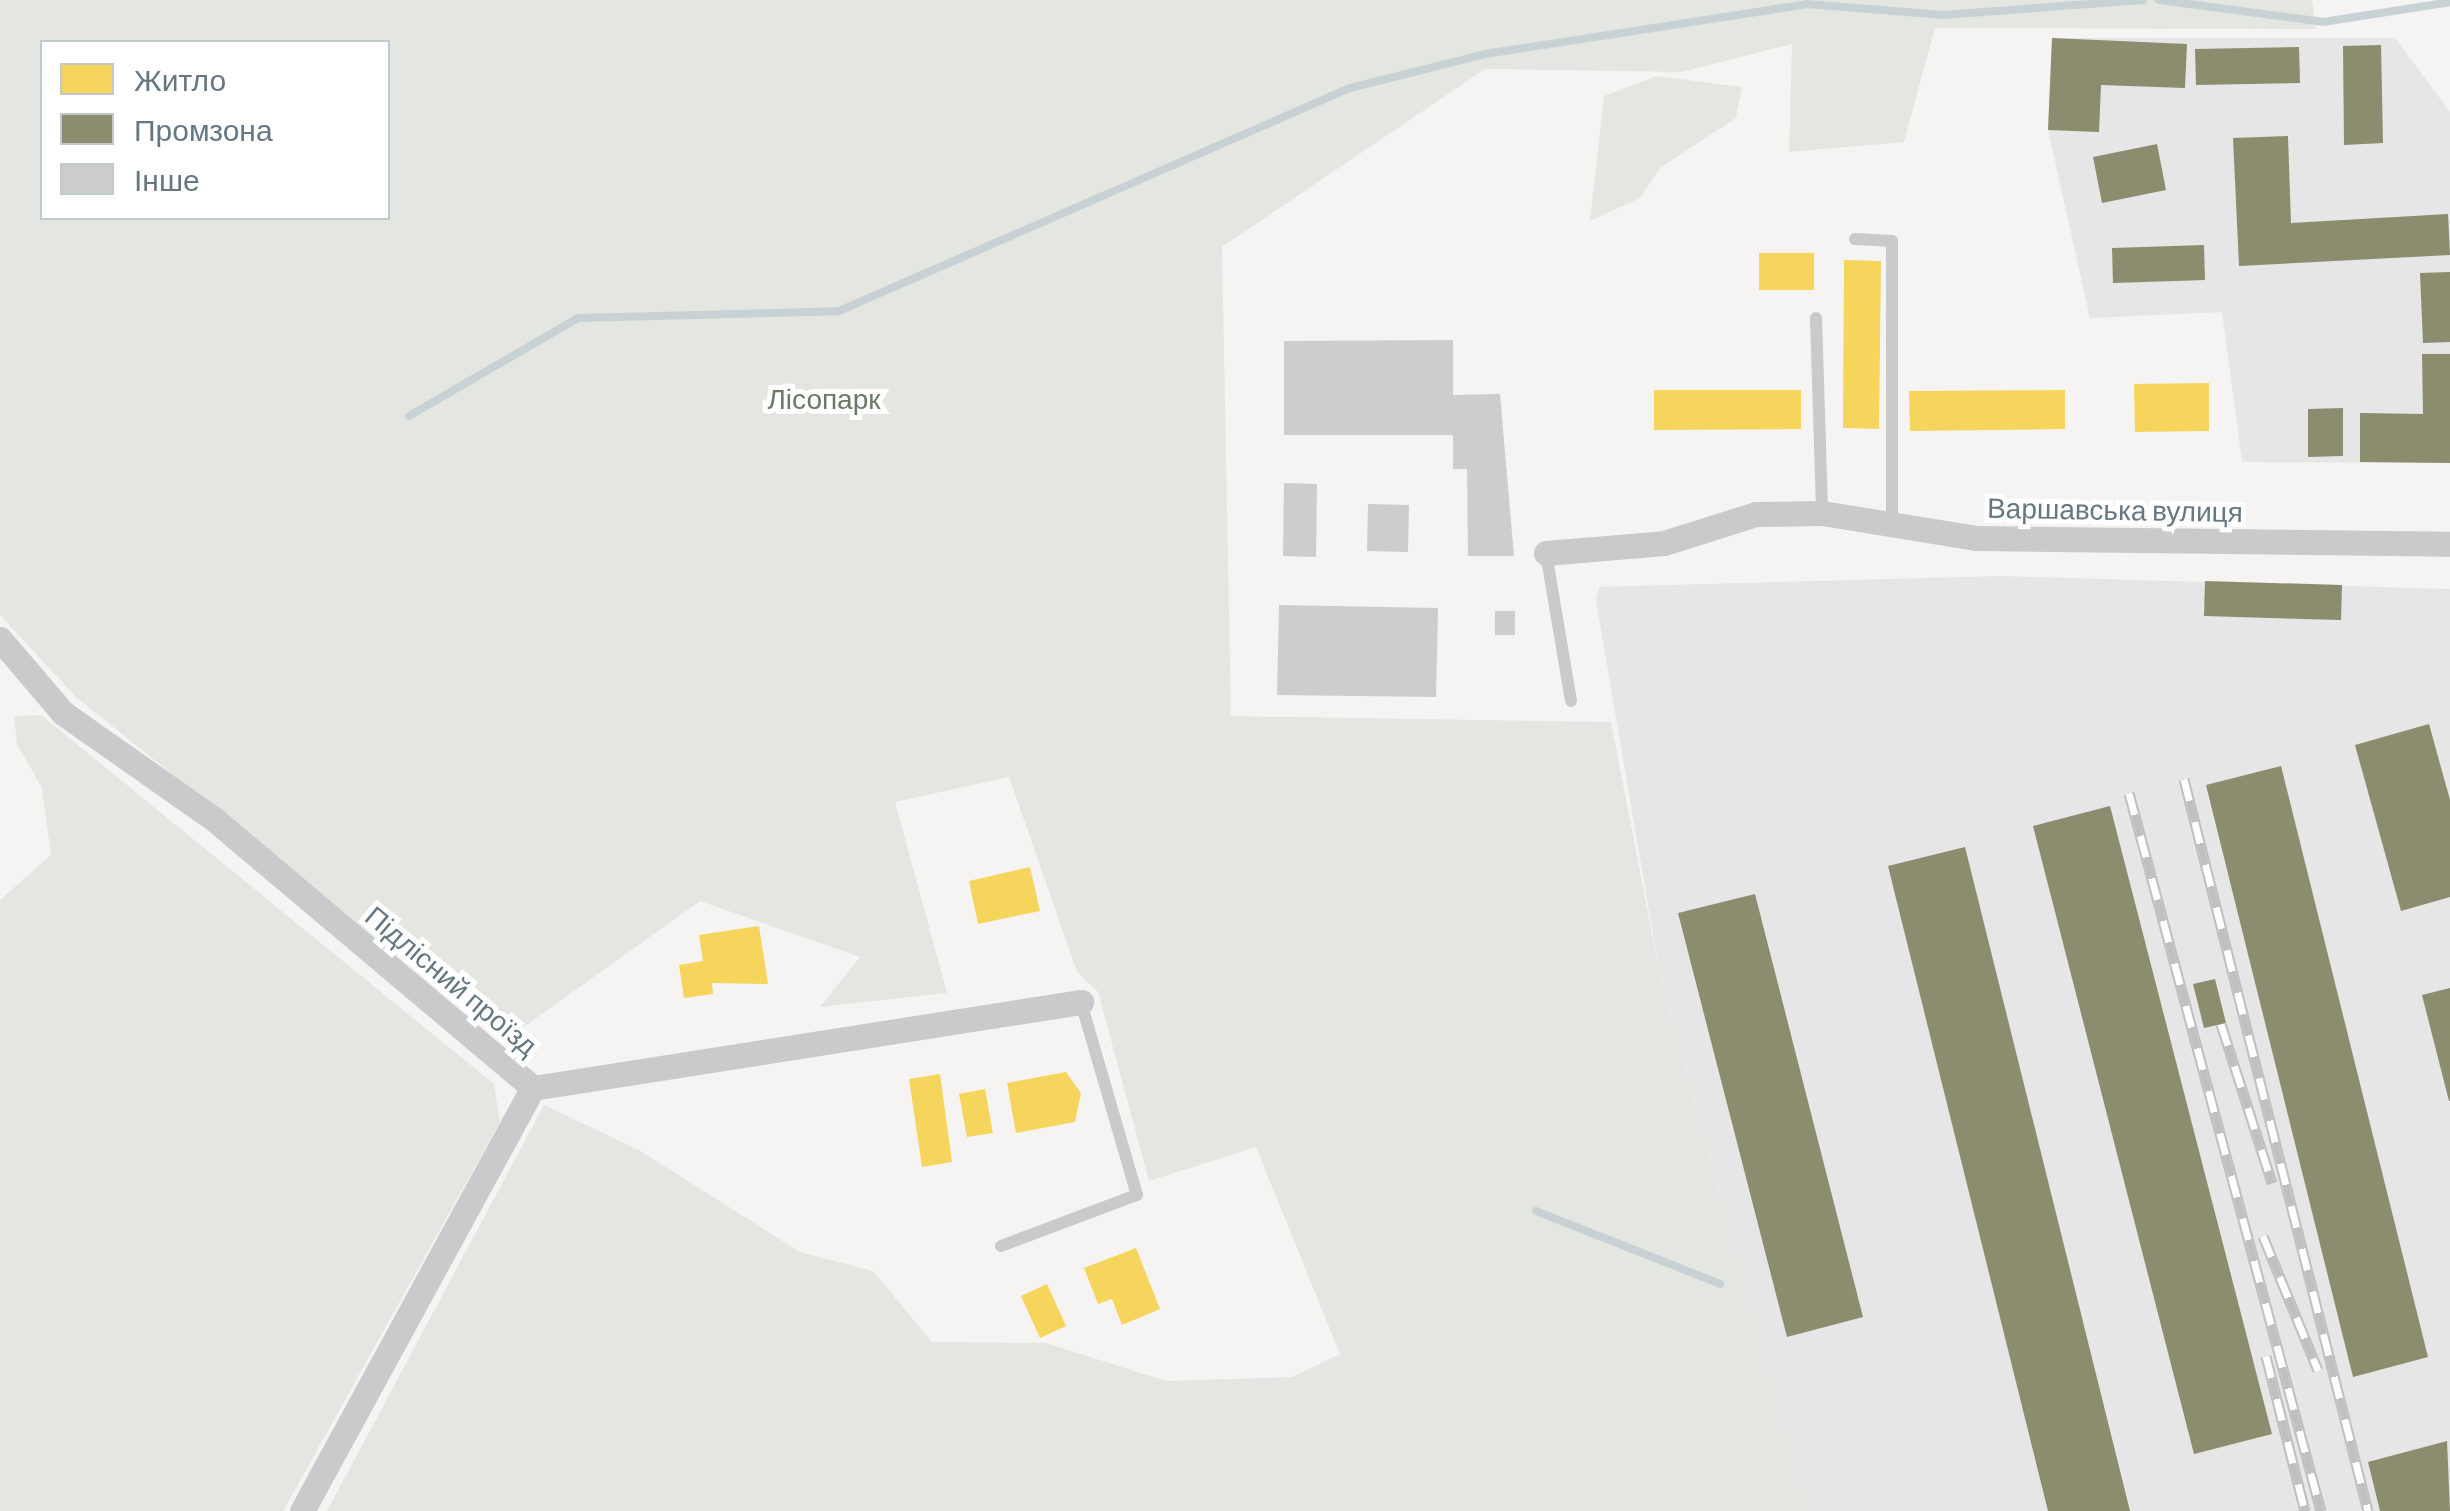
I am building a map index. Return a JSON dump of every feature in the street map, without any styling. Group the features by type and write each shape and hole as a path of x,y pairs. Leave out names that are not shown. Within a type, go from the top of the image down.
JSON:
{"street":[{"name":"Варшавська вулиця","path":"1546,553 1664,543 1756,514 1822,513 1892,517 1977,538 2450,544"},
{"name":"Підлісний проїзд","path":"0,639 63,713 215,820 533,1088 1081,1002"},
{"path":"302,1511 533,1088"}],"lane":[{"path":"1855,240 1892,240 1892,517"},
{"path":"1816,318 1822,513"},
{"path":"1546,553 1570,701"},
{"path":"1001,1246 1137,1194 1081,1002"}],"shaded area":[{"path":"2052,38 2395,38 2450,112 2450,463 2242,462 2222,312 2090,318 2048,130"},
{"path":"2001,576 2450,589 2450,1511 1807,1511 1659,969 1596,601 1599,587"}],"green space":[{"name":"Лісопарк","path":"0,0 2312,0 2316,29 1935,28 1904,142 1789,152 1792,44 1682,72 1485,69 1222,247 1231,716 1611,722 1659,970 1807,1511 327,1511 544,1105 639,1150 800,1252 873,1271 932,1342 1046,1343 1166,1381 1292,1377 1340,1354 1256,1147 1149,1181 1098,992 1077,972 1009,777 895,802 947,993 820,1007 860,957 700,901 504,1041 76,697 0,615"},
{"path":"1657,76 1742,87 1736,118 1660,168 1640,198 1590,221 1604,96"},
{"path":"41,715 494,1084 500,1122 283,1511 0,1511 0,900 51,855 42,788 17,744 14,716"}],"building: Житло":[{"path":"1759,253 1814,253 1814,290 1759,290"},
{"path":"1844,260 1881,261 1879,429 1843,428"},
{"path":"2209,383 2209,431 2135,432 2134,384"},
{"path":"1654,390 1801,390 1801,429 1654,430"},
{"path":"2065,390 2065,429 1910,431 1909,391"},
{"path":"1030,867 1040,911 978,924 969,881"},
{"path":"759,926 768,984 712,983 713,994 684,998 679,965 703,961 699,935"},
{"path":"1066,1072 1081,1093 1075,1122 1016,1133 1007,1083"},
{"path":"940,1074 952,1162 922,1167 909,1079"},
{"path":"985,1089 993,1133 967,1137 959,1094"},
{"path":"1136,1248 1160,1309 1122,1325 1112,1299 1098,1304 1084,1268"},
{"path":"1047,1284 1066,1326 1040,1338 1021,1296"}],"building: Промзона":[{"path":"2052,38 2187,44 2185,88 2101,85 2099,132 2048,130"},
{"path":"2381,45 2383,143 2344,145 2343,46"},
{"path":"2299,47 2300,83 2196,85 2195,49"},
{"path":"2288,136 2291,223 2448,214 2450,255 2239,266 2233,138"},
{"path":"2157,144 2166,190 2102,203 2093,157"},
{"path":"2204,245 2205,280 2113,283 2112,248"},
{"path":"2450,272 2450,342 2423,343 2420,273"},
{"path":"2422,354 2450,354 2450,463 2360,462 2360,413 2423,414"},
{"path":"2343,408 2343,456 2308,457 2308,409"},
{"path":"2205,581 2342,585 2341,620 2204,616"},
{"path":"2429,724 2450,800 2450,897 2401,911 2355,745"},
{"path":"2281,766 2428,1357 2353,1377 2206,785"},
{"path":"2110,806 2272,1434 2194,1454 2033,826"},
{"path":"1965,847 2130,1511 2048,1511 1888,866"},
{"path":"1755,894 1863,1317 1787,1337 1678,913"},
{"path":"2215,979 2226,1023 2204,1028 2193,984"},
{"path":"2450,988 2450,1101 2449,1101 2422,995"},
{"path":"2447,1441 2450,1511 2380,1511 2368,1462"}],"building: Інше":[{"path":"1453,340 1453,395 1500,394 1514,556 1468,556 1467,469 1453,469 1453,435 1284,435 1284,341"},
{"path":"1284,483 1317,484 1316,557 1283,556"},
{"path":"1368,504 1409,505 1408,552 1367,551"},
{"path":"1279,605 1438,608 1436,697 1277,695"},
{"path":"1495,611 1515,611 1515,635 1495,635"}],"waterway":[{"path":"409,416 578,318 839,311 1350,88 1485,54 1807,4 1943,15 2143,0"},
{"path":"2159,0 2323,22 2450,2"},
{"path":"1536,1211 1720,1284"}],"railway":[{"path":"2184,779 2368,1511"},
{"path":"2129,793 2321,1511"},
{"path":"2221,1024 2272,1183"},
{"path":"2263,1236 2318,1370"},
{"path":"2266,1356 2305,1511"}]}
